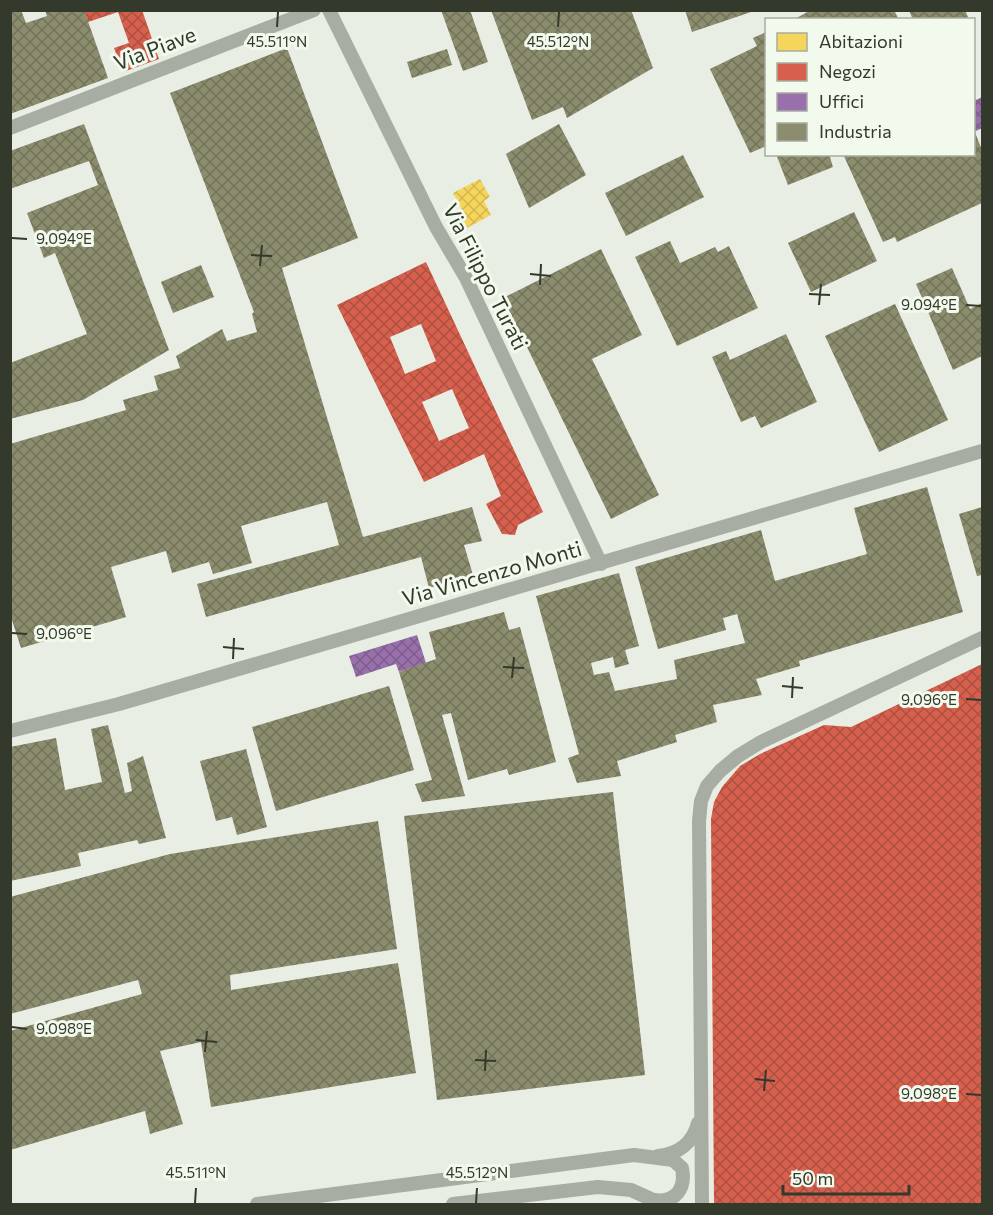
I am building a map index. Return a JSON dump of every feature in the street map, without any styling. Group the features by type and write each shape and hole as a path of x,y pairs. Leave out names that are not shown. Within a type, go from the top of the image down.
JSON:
{"street":[{"name":"Via Piave","path":"10,128 314,10"},
{"name":"Via Filippo Turati","path":"329,10 436,227 466,278 601,564"},
{"name":"Via Vincenzo Monti","path":"10,730 119,704 982,451"},
{"path":"702,1204 699,1116 699,821 701,801 707,786 720,771 761,742 982,638"},
{"path":"647,1157 665,1155 682,1148 693,1137 699,1116"},
{"path":"256,1204 495,1175 634,1155 673,1160 678,1164 683,1175 678,1194 671,1199 658,1202 631,1190 598,1186 453,1204"},
{"path":"500,1198 523,1204"}],"building: Abitazioni":[{"path":"480,179 490,197 484,201 491,215 465,229 457,215 463,212 453,193"}],"building: Negozi":[{"path":"84,10 142,10 159,59 123,72 114,48 129,43 118,12 88,22"},
{"path":"426,262 543,512 518,525 515,535 502,534 486,504 501,496 484,454 424,482 337,305","holes":["421,324 436,361 405,374 390,337","452,389 469,428 439,441 422,402"]},
{"path":"982,664 982,1204 714,1204 711,819 714,802 722,787 740,766 760,754 824,725 851,727"}],"building: Uffici":[{"path":"982,97 982,128 975,132 975,100"},
{"path":"417,635 426,663 399,672 396,664 356,677 349,656"}],"building: Industria":[{"path":"10,10 21,10 26,23 47,16 45,10 84,10 108,78 10,114"},
{"path":"441,10 470,10 488,62 463,71"},
{"path":"491,10 631,10 653,68 567,118 563,107 532,120"},
{"path":"685,10 754,10 754,11 692,32"},
{"path":"811,10 894,10 898,18 797,18"},
{"path":"909,10 965,10 968,17 966,18 912,18"},
{"path":"765,32 765,146 750,153 710,69 757,46 753,38"},
{"path":"287,48 358,238 282,268 363,537 472,507 482,541 464,545 473,575 429,588 421,557 206,617 197,584 339,545 327,502 241,526 252,563 213,574 209,562 172,573 166,551 111,567 126,617 21,648 10,614 10,444 126,410 123,400 158,390 154,376 180,368 176,356 222,329 227,341 257,332 252,314 254,312 170,93"},
{"path":"447,49 452,65 412,78 407,62"},
{"path":"84,124 169,350 83,400 10,419 10,363 87,334 55,253 44,258 27,213 98,185 89,161 10,189 10,151"},
{"path":"559,124 586,175 529,208 506,154"},
{"path":"975,132 982,150 982,203 897,242 895,237 883,242 844,156 975,156"},
{"path":"683,155 704,197 626,236 605,193"},
{"path":"777,156 830,156 833,167 788,185"},
{"path":"854,212 877,261 811,292 788,243"},
{"path":"670,241 680,263 715,247 718,252 729,246 758,308 677,346 635,257"},
{"path":"601,249 642,335 592,359 659,495 611,519 503,298"},
{"path":"201,265 214,297 173,313 161,282"},
{"path":"952,268 970,309 982,303 982,356 953,370 916,284"},
{"path":"895,304 948,420 879,452 825,336"},
{"path":"786,334 817,402 761,428 755,416 741,422 712,357 726,351 730,360"},
{"path":"927,487 963,612 799,661 800,666 756,679 762,695 713,705 717,722 675,735 677,742 617,761 621,776 577,783 568,758 579,754 536,596 619,573 639,646 625,650 629,664 615,668 613,657 591,663 594,675 609,672 615,691 677,679 674,660 745,643 737,614 723,618 726,630 658,649 635,567 761,530 775,581 867,554 854,508"},
{"path":"982,507 982,575 977,576 959,514"},
{"path":"504,612 509,630 520,627 556,762 509,775 507,769 468,780 451,713 442,715 465,796 422,802 415,784 432,780 399,672 436,659 429,632"},
{"path":"389,686 414,770 276,811 252,727"},
{"path":"108,725 125,793 132,791 127,763 143,756 166,838 139,844 137,840 78,853 81,866 10,881 10,747 56,738 65,790 102,782 91,729"},
{"path":"246,749 267,827 237,835 232,817 216,821 200,761"},
{"path":"613,792 645,1075 437,1100 404,816"},
{"path":"378,821 397,949 230,975 231,990 398,963 416,1073 211,1107 201,1042 160,1051 183,1124 150,1134 145,1111 10,1150 10,1031 142,994 138,980 10,1014 10,897 170,854"}]}
